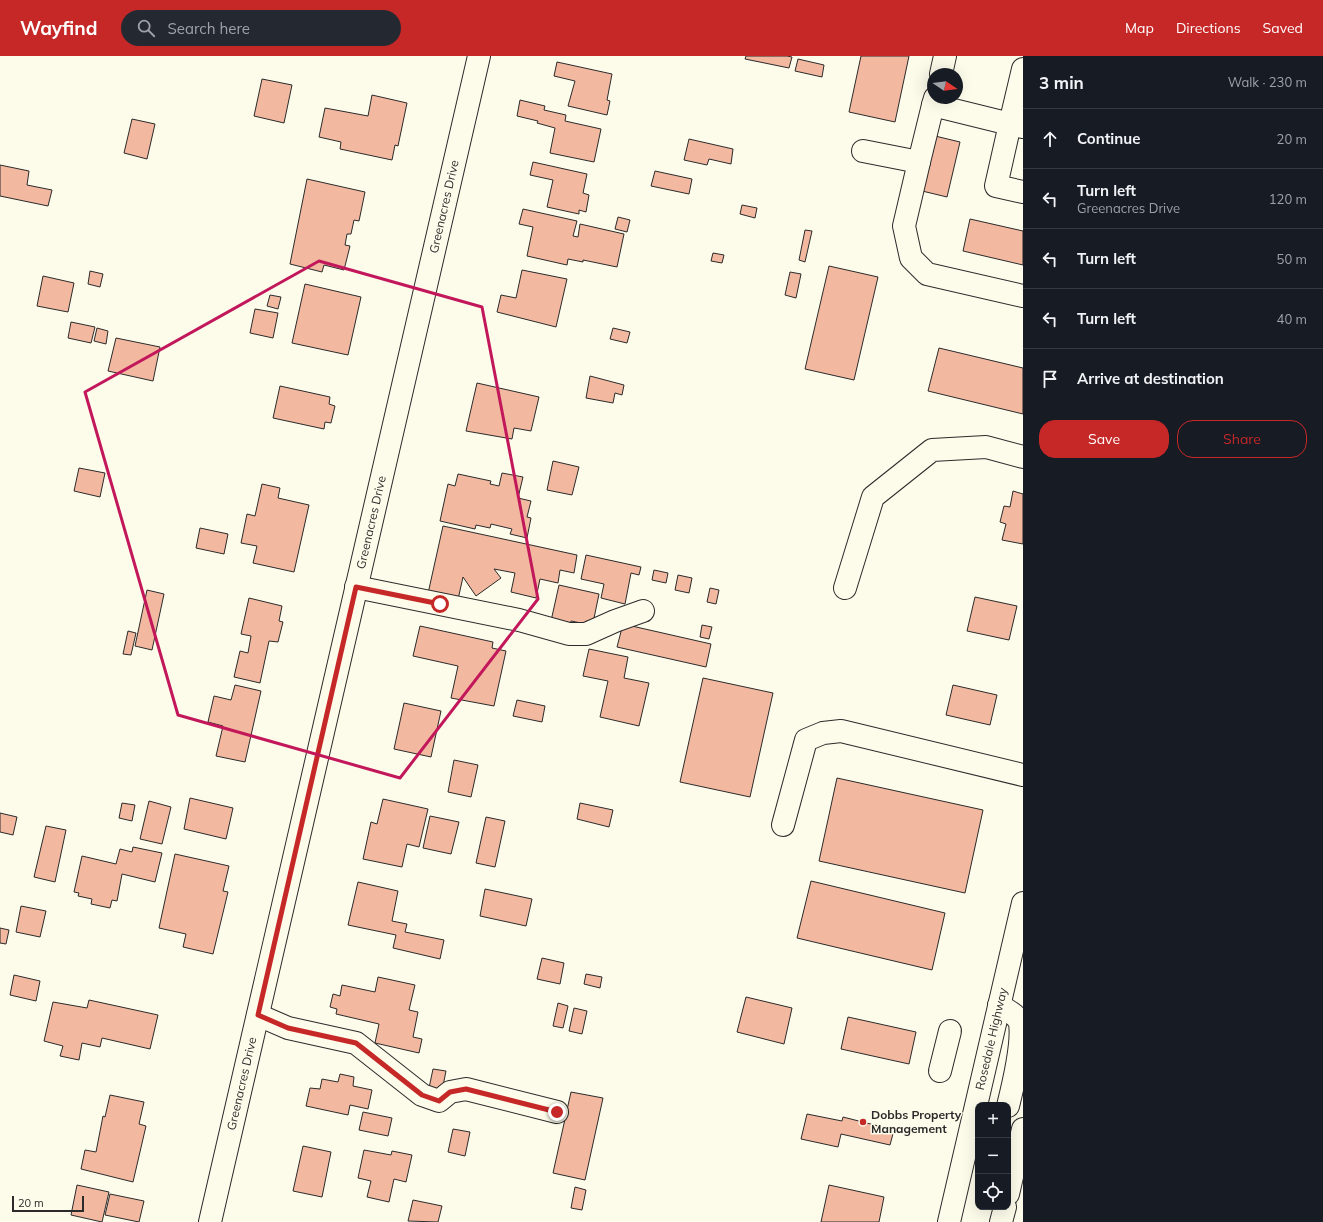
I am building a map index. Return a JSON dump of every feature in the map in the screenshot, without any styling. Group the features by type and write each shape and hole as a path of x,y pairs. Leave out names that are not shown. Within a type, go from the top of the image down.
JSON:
{"street":[{"name":"Greenacres Drive","path":"210,1222 479,56"},
{"path":"942,68 945,56"},
{"path":"1023,69 1017,125 996,186 1023,192"},
{"path":"933,104 904,226 911,258 927,274 1023,296"},
{"path":"944,104 1017,125"},
{"path":"862,151 919,162"},
{"path":"845,588 873,497 932,450 986,447 1023,457"},
{"path":"356,587 518,620 569,634 586,634 615,621 643,612"},
{"path":"783,825 806,740 823,733 841,731 1023,775"},
{"name":"Rosedale Highway","path":"949,1222 1023,903"},
{"path":"999,1005 1012,1013 1020,1023 1020,1055 1009,1102"},
{"path":"258,1015 288,1028 356,1043 422,1095 439,1101 450,1092 466,1089 557,1112"},
{"path":"940,1071 950,1031"},
{"path":"1011,1181 1023,1129"},
{"path":"992,1210 992,1222"},
{"path":"1002,1222 1004,1210"}],"highlighted area":[{"path":"319,261 482,307 538,599 400,778 178,715 85,392"}],"building":[{"path":"746,56 792,57 789,68 745,59"},
{"path":"861,56 909,56 895,122 849,112"},
{"path":"798,59 824,65 822,77 795,71"},
{"path":"557,62 612,74 607,100 610,101 607,115 568,106 575,81 554,76"},
{"path":"262,79 292,85 284,123 254,116"},
{"path":"372,95 407,103 398,146 395,145 392,160 340,149 341,142 319,137 325,108 368,116"},
{"path":"520,100 545,106 544,110 566,115 565,121 601,129 594,162 550,153 555,128 537,123 538,121 517,116"},
{"path":"132,119 155,124 147,159 124,153"},
{"path":"931,135 960,142 947,197 918,190"},
{"path":"689,139 733,149 731,164 709,159 707,165 684,160"},
{"path":"533,162 587,174 583,193 589,195 586,212 579,210 579,214 547,207 553,180 530,175"},
{"path":"0,165 29,171 27,185 52,190 48,206 0,196"},
{"path":"655,171 692,179 689,194 651,186"},
{"path":"307,179 365,192 359,221 354,220 351,234 347,234 345,245 350,246 344,270 324,265 322,272 290,264"},
{"path":"742,205 757,208 755,218 740,214"},
{"path":"523,209 577,221 573,236 578,237 580,224 624,234 617,267 583,260 583,262 568,259 567,265 527,256 533,227 519,224"},
{"path":"618,217 630,220 627,232 615,229"},
{"path":"970,219 1023,231 1023,265 963,251"},
{"path":"805,230 812,231 805,262 799,260"},
{"path":"713,253 724,255 722,263 711,261"},
{"path":"829,266 878,277 854,380 805,369"},
{"path":"522,270 567,279 556,327 497,312 501,295 516,298"},
{"path":"90,271 103,274 100,287 88,284"},
{"path":"790,272 801,274 796,298 785,295"},
{"path":"43,276 74,283 68,312 37,306"},
{"path":"305,284 361,297 348,355 292,343"},
{"path":"270,295 281,297 278,309 267,306"},
{"path":"255,309 278,313 273,338 250,333"},
{"path":"71,322 95,327 91,343 68,338"},
{"path":"97,328 108,331 106,344 94,341"},
{"path":"613,328 630,332 627,343 610,339"},
{"path":"116,338 160,347 153,381 108,371"},
{"path":"939,348 1023,368 1023,414 928,391"},
{"path":"590,376 624,385 622,395 615,393 613,403 586,398"},
{"path":"477,383 539,397 531,431 514,428 512,439 466,431"},
{"path":"280,386 330,397 329,404 335,406 331,423 325,422 324,429 273,418"},
{"path":"553,461 579,467 572,495 547,490"},
{"path":"79,468 105,473 100,497 74,491"},
{"path":"502,473 523,477 518,498 531,501 527,517 531,518 527,538 510,534 512,529 491,524 490,528 476,525 475,529 440,521 448,484 455,486 458,474 491,481 490,484 499,486"},
{"path":"262,484 280,488 278,498 309,505 294,572 253,563 257,546 241,543 247,514 255,516"},
{"path":"1013,491 1023,494 1023,544 1002,540 1006,524 1000,522 1004,506 1010,507"},
{"path":"443,526 577,555 574,573 560,570 558,583 540,579 536,598 511,592 515,573 494,569 501,578 476,596 463,577 457,604 427,598"},
{"path":"200,528 228,534 224,554 196,548"},
{"path":"586,555 641,567 639,575 631,573 625,604 601,598 604,584 581,579"},
{"path":"654,570 668,573 666,583 652,580"},
{"path":"678,575 692,578 689,593 675,590"},
{"path":"559,585 599,594 593,623 586,621 586,624 571,621 570,625 551,621"},
{"path":"710,588 719,590 716,604 707,602"},
{"path":"147,590 164,594 152,650 135,646"},
{"path":"975,597 1017,606 1009,640 967,631"},
{"path":"249,598 282,606 279,621 283,622 278,642 269,641 260,683 234,677 240,651 248,653 251,636 241,634"},
{"path":"623,624 711,644 706,667 617,647"},
{"path":"702,625 712,627 709,639 700,637"},
{"path":"420,626 493,642 492,648 506,651 494,706 451,698 458,666 413,656"},
{"path":"128,631 136,633 131,655 123,654"},
{"path":"589,649 628,657 624,678 649,683 639,726 600,717 608,681 583,676"},
{"path":"703,678 773,693 750,797 680,782"},
{"path":"235,685 261,691 245,762 216,756 223,726 208,722 214,696 231,700"},
{"path":"953,685 997,695 990,725 946,715"},
{"path":"517,700 545,706 542,722 513,716"},
{"path":"404,703 441,711 431,757 394,749"},
{"path":"454,760 478,765 471,797 448,792"},
{"path":"837,778 983,810 965,893 819,861"},
{"path":"190,798 233,808 226,839 184,829"},
{"path":"383,799 428,809 419,847 407,844 402,867 363,859 371,822 377,824"},
{"path":"149,801 171,807 162,844 140,839"},
{"path":"122,803 135,805 132,821 119,818"},
{"path":"580,803 613,810 609,827 577,819"},
{"path":"0,813 17,817 13,835 0,832"},
{"path":"430,816 459,822 451,854 423,848"},
{"path":"486,817 505,821 495,867 476,863"},
{"path":"46,826 66,830 55,882 34,877"},
{"path":"133,847 162,853 155,882 122,874 117,901 112,900 110,908 91,904 92,899 78,896 79,893 74,892 82,856 116,864 120,849 132,852"},
{"path":"175,854 229,866 223,891 228,892 213,954 183,947 186,934 159,928"},
{"path":"811,881 945,913 932,970 797,938"},
{"path":"358,882 398,891 392,921 407,924 405,932 444,940 440,959 393,948 396,935 348,925"},
{"path":"485,889 532,899 526,926 480,916"},
{"path":"21,906 46,911 40,937 16,932"},
{"path":"0,928 9,930 6,944 0,943"},
{"path":"542,958 564,963 560,984 537,979"},
{"path":"586,974 602,977 600,988 584,984"},
{"path":"14,975 40,981 36,1001 10,995"},
{"path":"378,977 415,985 409,1010 418,1012 413,1037 422,1039 419,1053 375,1043 379,1024 336,1014 337,1009 330,1007 333,994 340,996 342,985 375,992"},
{"path":"746,997 792,1008 784,1044 737,1032"},
{"path":"89,1000 158,1015 150,1049 102,1038 100,1047 82,1043 79,1060 60,1056 63,1046 44,1041 53,1002 87,1008"},
{"path":"558,1003 568,1006 563,1028 553,1026"},
{"path":"574,1008 587,1011 582,1034 569,1031"},
{"path":"848,1017 916,1032 909,1064 841,1049"},
{"path":"433,1069 446,1071 442,1091 429,1088"},
{"path":"340,1074 354,1077 353,1086 372,1090 368,1109 350,1105 348,1115 306,1106 310,1088 320,1089 322,1079 338,1082"},
{"path":"571,1092 603,1098 585,1180 553,1173"},
{"path":"110,1095 144,1102 139,1124 146,1126 133,1182 81,1169 85,1150 96,1152 103,1116 105,1117"},
{"path":"363,1112 392,1118 388,1136 359,1130"},
{"path":"807,1114 842,1121 843,1117 894,1130 890,1145 841,1134 838,1147 801,1139"},
{"path":"453,1129 470,1132 465,1156 448,1152"},
{"path":"303,1146 331,1152 322,1197 293,1191"},
{"path":"364,1150 391,1155 392,1151 412,1155 406,1182 394,1179 389,1202 367,1197 371,1181 358,1178"},
{"path":"77,1185 109,1192 102,1222 71,1215"},
{"path":"829,1185 884,1197 879,1222 821,1222"},
{"path":"575,1187 586,1190 582,1210 571,1208"},
{"path":"110,1194 144,1201 139,1222 105,1215"},
{"path":"413,1200 442,1206 438,1222 408,1221"}],"place":[{"name":"Dobbs Property Management","path":"863,1122"}],"route":[{"path":"440,604 356,587 258,1015 288,1028 356,1043 422,1095 439,1101 450,1092 466,1089 557,1112"}]}
